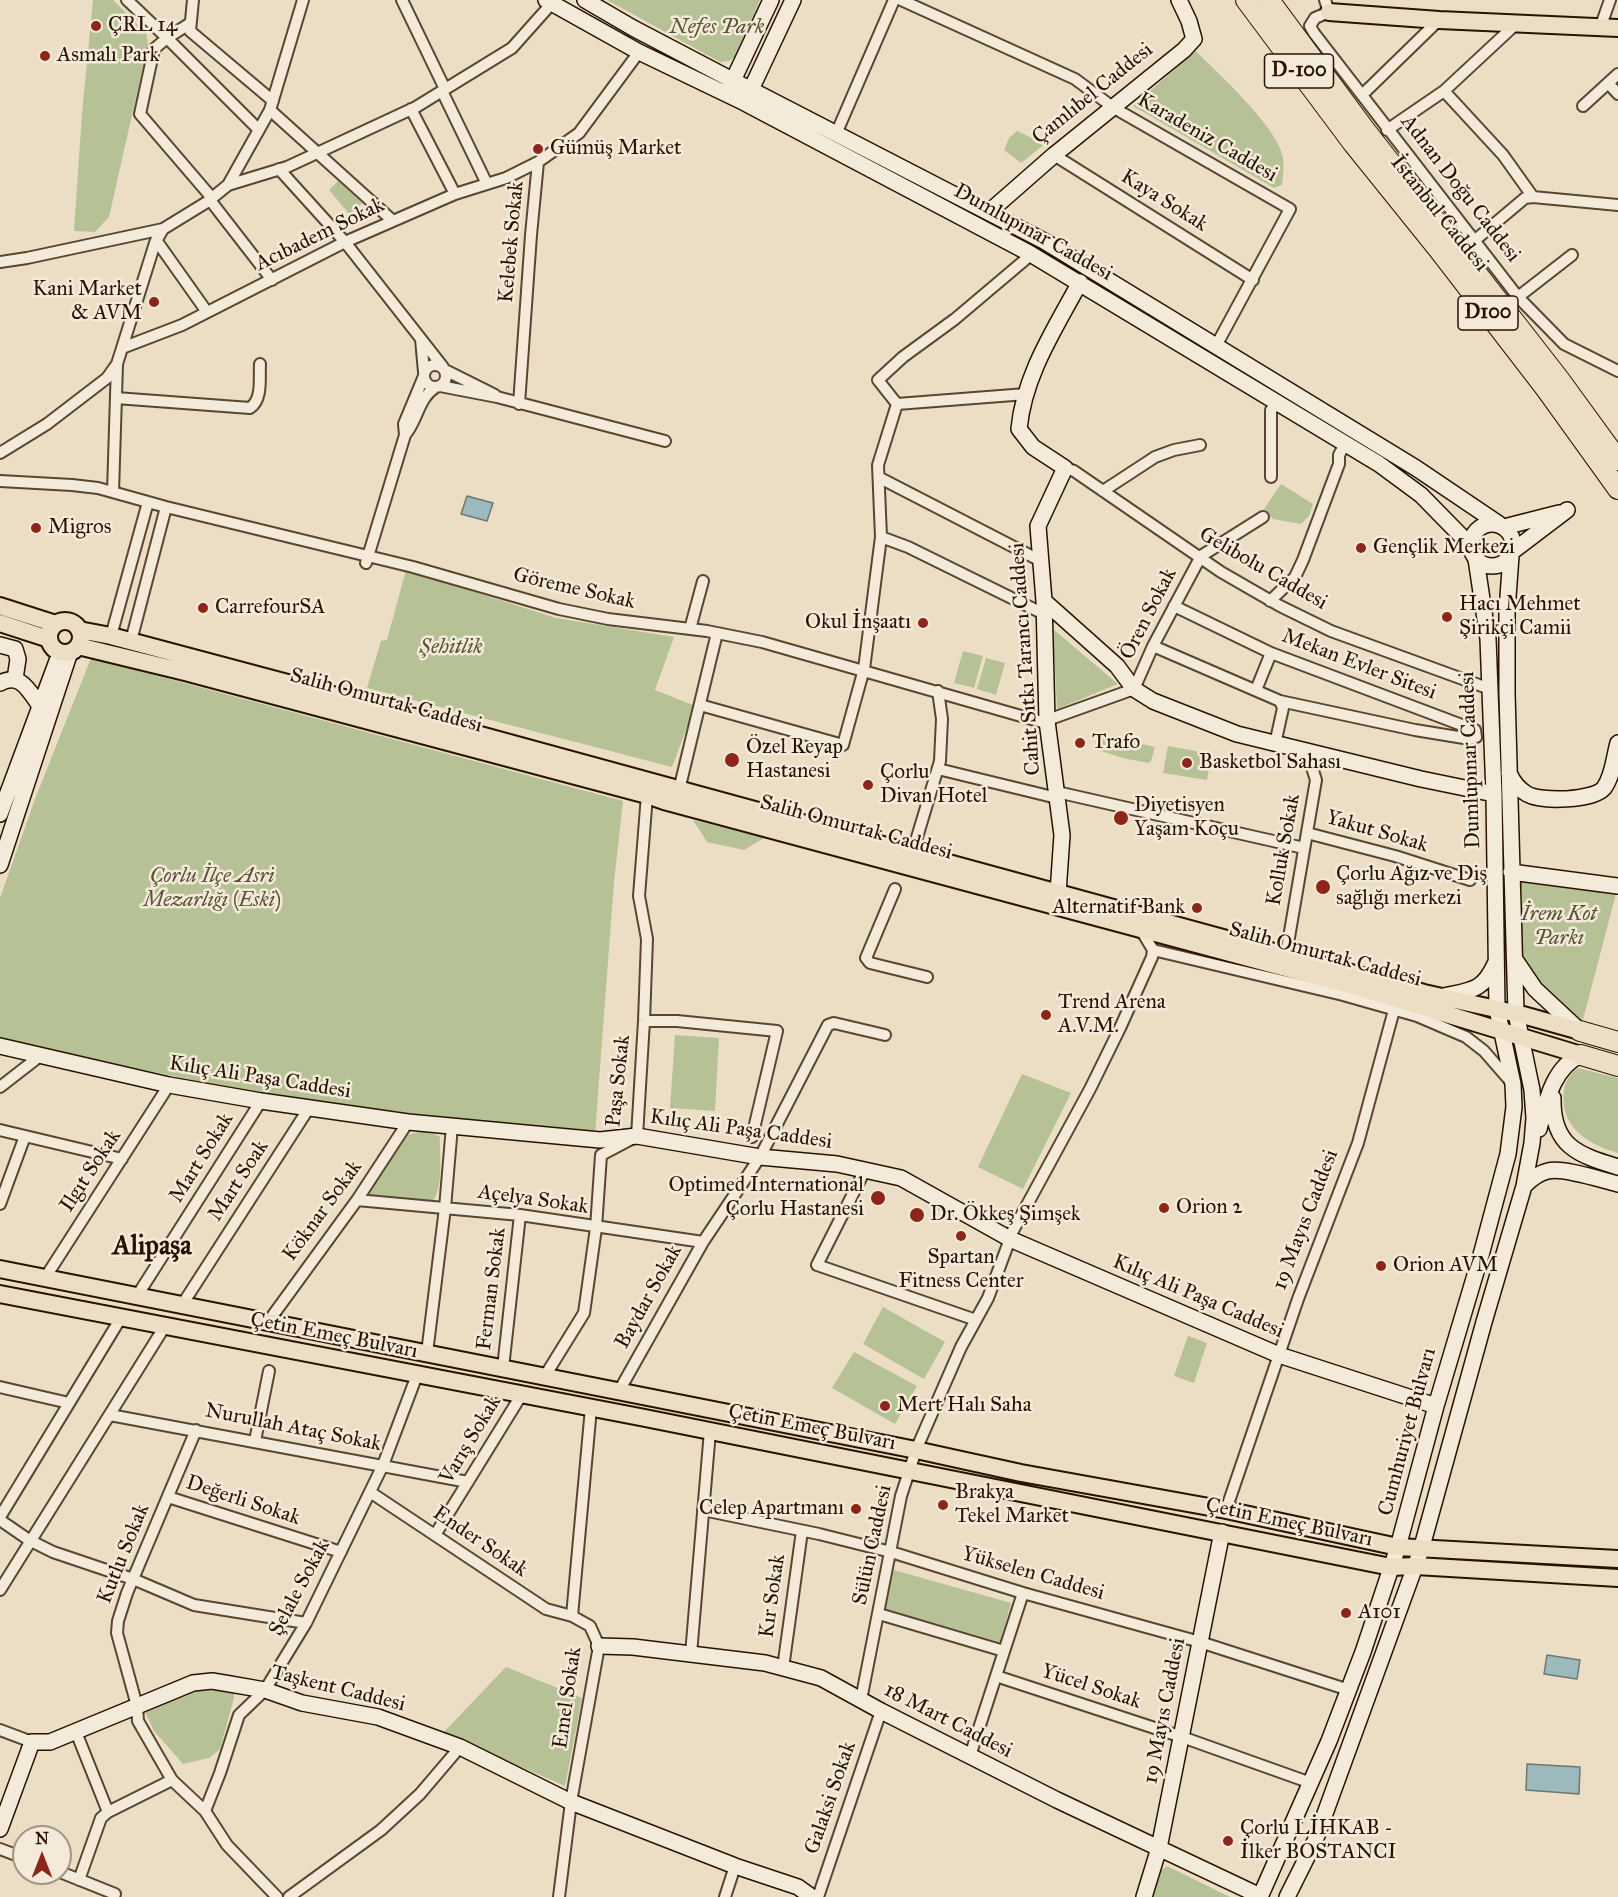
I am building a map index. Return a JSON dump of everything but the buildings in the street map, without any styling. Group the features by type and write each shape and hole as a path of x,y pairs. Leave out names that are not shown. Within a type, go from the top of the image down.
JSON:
{"highway":[{"path":"1231,0 1338,146 1378,187 1397,185 1400,162 1394,149 1284,0"},
{"name":"D-100","path":"1246,0 1358,136"},
{"name":"D-100","path":"1269,0 1358,136"},
{"name":"İstanbul Caddesi","path":"1358,136 1559,379 1618,460"},
{"name":"İstanbul Caddesi","path":"1397,185 1618,489"},
{"name":"Salih Omurtak Caddesi","path":"1580,1031 1618,1042"},
{"name":"Salih Omurtak Caddesi","path":"1581,1054 1618,1066"}],"main road":[{"path":"585,0 730,88"},
{"path":"730,88 771,0"},
{"path":"550,1 639,52 748,97 793,0"},
{"name":"Çamlıbel Caddesi","path":"989,212 1054,154 1114,108 1194,39 1179,0"},
{"path":"1327,6 1439,20 1618,28"},
{"name":"Dumlupınar Caddesi","path":"748,97 836,134 989,212 1088,267 1416,468 1502,526"},
{"name":"Dumlupınar Caddesi","path":"748,97 1080,282 1379,464 1422,495 1473,553 1488,639 1494,794 1497,1009"},
{"path":"1065,468 1033,447 1019,429 1026,394 1036,363 1080,282"},
{"name":"Cahit Sıtkı Tarancı Caddesi","path":"1058,893 1062,835 1047,721 1044,608 1038,526 1065,468"},
{"path":"1567,510 1512,553 1506,561 1488,566 1473,553 1471,539 1485,524 1502,526 1567,510"},
{"path":"1502,526 1513,540 1512,553"},
{"name":"Dumlupınar Caddesi","path":"1512,553 1507,610 1514,958"},
{"path":"0,606 52,632"},
{"path":"1044,608 1117,666 1134,689 1153,700 1237,734 1421,779 1494,794"},
{"path":"0,865 72,645 71,623 60,622 52,632 52,647 72,645"},
{"path":"0,623 52,632"},
{"name":"Salih Omurtak Caddesi","path":"72,645 111,636 131,641 1424,993 1516,1013 1580,1031"},
{"path":"0,645 15,648 18,659 7,681 23,682 40,706"},
{"path":"0,814 40,706 72,645"},
{"name":"Salih Omurtak Caddesi","path":"72,645 185,672 1364,988 1581,1054"},
{"path":"1511,808 1518,800 1533,796 1563,799 1610,791 1609,778 1618,743"},
{"path":"1509,772 1516,786 1533,796"},
{"path":"1511,872 1618,886"},
{"path":"1514,958 1535,989 1580,1031"},
{"name":"Cumhuriyet Bulvarı","path":"1287,1897 1315,1841 1422,1550 1525,1182 1534,1118 1532,1090 1516,1013 1514,958"},
{"path":"1444,996 1471,990 1484,983 1497,961"},
{"name":"Cumhuriyet Bulvarı","path":"1260,1897 1311,1783 1349,1690 1398,1547 1508,1154 1514,1107 1513,1084 1497,1009"},
{"name":"Kılıç Ali Paşa Caddesi","path":"0,1046 169,1085 261,1101 408,1122 600,1140 637,1136 760,1157 837,1164 901,1178 1010,1238 1279,1355 1436,1406"},
{"path":"1525,1182 1546,1103 1554,1083 1570,1059 1581,1054"},
{"path":"1554,1083 1553,1116 1557,1129 1565,1141 1581,1154 1618,1167"},
{"path":"1525,1182 1547,1171 1560,1170 1618,1184"},
{"name":"Çetin Emeç Bulvarı","path":"0,1269 916,1450 1021,1473 1226,1510 1398,1547 1618,1559"},
{"name":"Çetin Emeç Bulvarı","path":"0,1294 522,1394 1391,1567 1416,1566 1618,1578"},
{"name":"19 Mayıs Caddesi","path":"1144,1897 1160,1848 1222,1532"},
{"name":"18 Mart Caddesi","path":"598,1646 633,1647 765,1663 822,1678 881,1711 1057,1800 1260,1897"},
{"name":"Taşkent Caddesi","path":"32,1742 50,1742 193,1683 212,1681 264,1690 302,1703 378,1717 460,1748 571,1802 735,1866 798,1887 812,1897"},
{"path":"0,1829 32,1742"}],"street":[{"path":"126,0 259,130"},
{"path":"193,0 190,31 272,105 317,153 393,221"},
{"path":"0,262 163,230 211,199 228,185 272,105 303,0"},
{"path":"402,0 487,184"},
{"path":"836,134 894,0"},
{"name":"Karadeniz Caddesi","path":"901,0 1075,79 1114,108 1290,209 1216,346"},
{"path":"1600,28 1610,0"},
{"path":"228,185 279,169 411,109 512,48 550,1"},
{"name":"Adnan Doğu Caddesi","path":"1327,6 1310,26 1387,130 1518,297 1564,344 1618,370"},
{"path":"1362,95 1439,20"},
{"path":"189,24 154,49 140,114 211,199 272,280"},
{"path":"1387,130 1444,91 1516,24"},
{"name":"Kelebek Sokak","path":"519,404 538,162 579,133 639,52"},
{"path":"1583,106 1618,74"},
{"path":"1608,83 1618,93"},
{"path":"1444,91 1503,155 1533,197"},
{"path":"411,109 455,194"},
{"name":"Kaya Sokak","path":"1054,154 1253,280"},
{"name":"Acıbadem Sokak","path":"122,348 182,325 345,242 455,194 506,178 538,162"},
{"path":"279,169 345,242 444,368 446,381 425,397 418,408 413,426 405,435"},
{"path":"1474,241 1525,198 1618,205"},
{"path":"113,492 117,364 156,240 163,230"},
{"path":"156,240 207,312"},
{"path":"897,404 878,380 903,357 955,319 1026,259 1029,253"},
{"path":"1518,297 1572,255"},
{"path":"420,336 424,374 429,385 497,397 665,441"},
{"path":"0,453 47,424 107,378 117,364"},
{"path":"116,398 250,408 255,405 258,398 260,364"},
{"path":"368,560 405,435 404,424 424,374 432,365 444,368 497,397"},
{"path":"897,404 1026,394"},
{"path":"1271,477 1271,410 1278,403"},
{"path":"699,705 843,745 864,669 881,537 878,465 897,404"},
{"path":"1270,601 1295,577 1338,464 1338,455 1345,444"},
{"path":"1103,491 1155,457 1174,450 1200,445"},
{"name":"Gelibolu Caddesi","path":"1065,468 1074,471 1201,556 1221,572 1270,601 1331,631 1490,688"},
{"path":"880,478 1041,561"},
{"name":"Göreme Sokak","path":"0,481 72,485 113,492 559,609 608,619 717,633 762,642 864,669 1029,719 1047,721"},
{"path":"111,636 148,502"},
{"path":"131,641 166,507"},
{"path":"1201,556 1263,517"},
{"path":"881,537 1044,608"},
{"name":"Ören Sokak","path":"1134,689 1153,646 1201,556"},
{"path":"690,629 703,581"},
{"name":"Mekan Evler Sitesi","path":"1174,606 1271,653 1475,730 1476,737 1470,739 1415,730 1280,701"},
{"path":"679,790 717,633"},
{"path":"1153,646 1280,701 1283,708 1275,744"},
{"path":"1256,690 1271,653"},
{"path":"1047,721 1134,689"},
{"path":"912,854 938,769 942,719 938,691"},
{"name":"Kolluk Sokak","path":"1286,955 1316,780 1307,752"},
{"name":"Yakut Sokak","path":"938,769 1304,848"},
{"name":"Paşa Sokak","path":"545,1376 584,1313 596,1228 601,1155 637,1136 646,939 639,896 647,795"},
{"name":"Yakut Sokak","path":"1307,833 1395,856 1470,880"},
{"path":"895,889 866,958 870,963 927,977"},
{"path":"1141,930 1153,950 1343,995 1417,1016 1466,1037 1484,1051 1513,1084"},
{"name":"Sülün Caddesi","path":"861,1700 901,1496 916,1450 951,1368 988,1298 1010,1238 1090,1089 1120,1028 1152,957 1153,950"},
{"name":"19 Mayıs Caddesi","path":"1226,1510 1298,1299 1358,1143 1394,1010"},
{"path":"644,1021 698,1023 777,1031 752,1137"},
{"name":"Baydar Sokak","path":"619,1391 702,1242 760,1157 828,1025 834,1023 885,1035"},
{"path":"0,1087 40,1056"},
{"name":"Ilgıt Sokak","path":"45,1278 169,1085"},
{"name":"Mart Sokak","path":"137,1296 261,1101"},
{"name":"Mart Soak","path":"183,1305 309,1108"},
{"name":"Köknar Sokak","path":"267,1322 357,1200 408,1122"},
{"path":"427,1353 445,1208 452,1126"},
{"path":"0,1130 122,1159"},
{"path":"0,1204 25,1136"},
{"path":"865,1170 817,1265 976,1320"},
{"name":"Açelya Sokak","path":"357,1200 520,1215 702,1242"},
{"name":"Ferman Sokak","path":"503,1368 520,1215"},
{"path":"122,1316 0,1518 29,1540 53,1552 133,1580 194,1605 306,1623"},
{"path":"0,1590 29,1540 165,1326"},
{"path":"255,1441 269,1371"},
{"name":"Şelale Sokak","path":"205,1811 239,1715 264,1690 306,1623 383,1465 417,1375"},
{"path":"0,1388 69,1403"},
{"name":"Varış Sokak","path":"435,1535 522,1394"},
{"name":"Emel Sokak","path":"559,1897 571,1802 598,1646 590,1626 572,1616 591,1408"},
{"name":"Nurullah Ataç Sokak","path":"110,1415 468,1482"},
{"name":"Kutlu Sokak","path":"196,1430 133,1580 118,1621 117,1633 137,1706 138,1721 172,1780 205,1811 227,1845 277,1897"},
{"path":"691,1654 710,1431"},
{"name":"Ender Sokak","path":"370,1492 546,1610 572,1616"},
{"name":"Değerli Sokak","path":"168,1497 341,1552"},
{"name":"Yükselen Caddesi","path":"703,1510 891,1552 1023,1593 1200,1642 1349,1690"},
{"name":"Kır Sokak","path":"783,1668 802,1531"},
{"path":"970,1756 1023,1593"},
{"path":"879,1614 1004,1651"},
{"name":"Yücel Sokak","path":"996,1676 1182,1737 1311,1783"},
{"name":"Galaksi Sokak","path":"818,1897 881,1711"},
{"path":"0,1730 32,1742"},
{"path":"75,1732 108,1812"},
{"path":"289,1897 381,1830 420,1794 460,1748"},
{"path":"79,1880 101,1818 108,1812 172,1780"},
{"path":"724,1897 735,1866"},
{"path":"72,1877 115,1894 114,1897"}],"green space":[{"path":"93,0 113,0 146,33 148,44 109,217 95,232 74,231"},
{"name":"Nefes Park","path":"607,0 760,0 735,57 729,61 720,62"},
{"path":"1196,51 1246,101 1270,130 1283,157 1282,185 1274,188 1133,106"},
{"path":"1017,131 1045,144 1021,163 1004,150 1009,138"},
{"path":"338,181 362,203 350,215 329,190"},
{"path":"1281,484 1313,504 1309,516 1301,524 1273,519 1264,509"},
{"name":"Şehitlik","path":"406,570 556,618 674,637 655,690 695,706 672,767 367,688 381,641 387,640"},
{"path":"1053,629 1118,684 1057,709"},
{"path":"963,651 983,656 974,688 954,683"},
{"name":"Çorlu İlçe Asri Mezarlığı (Eski)","path":"91,658 623,801 614,882 595,1134 285,1099 0,1040 0,898 35,799"},
{"path":"986,658 1005,663 996,695 977,689"},
{"path":"1097,734 1155,747 1151,761 1148,763 1123,758 1098,750 1095,744"},
{"name":"Basketbol Sahası","path":"1168,746 1212,754 1207,780 1163,773"},
{"path":"693,820 764,838 744,850 707,842"},
{"name":"İrem Kot Parkı","path":"1521,875 1618,886 1580,1031 1527,979 1512,917"},
{"path":"675,1035 719,1038 715,1111 670,1108"},
{"path":"1578,1068 1618,1078 1618,1153 1586,1139 1571,1124 1566,1114 1565,1087 1568,1078"},
{"path":"1022,1074 1071,1093 1023,1189 978,1167"},
{"path":"426,1130 440,1137 438,1190 430,1205 375,1200 368,1193 408,1135"},
{"name":"Mert Halı Saha","path":"883,1307 945,1342 924,1379 863,1344"},
{"path":"1188,1336 1207,1343 1194,1383 1174,1376"},
{"name":"Mert Halı Saha","path":"854,1352 917,1386 895,1424 832,1388"},
{"path":"894,1570 1011,1603 1000,1642 883,1608"},
{"path":"506,1667 582,1698 565,1786 443,1733"},
{"path":"194,1686 234,1690 234,1698 220,1749 209,1758 183,1764 154,1731 143,1708"},
{"path":"1167,1866 1230,1897 1151,1897 1160,1871"}],"water":[{"path":"467,496 493,503 487,521 461,514"},
{"path":"1547,1655 1580,1660 1577,1679 1544,1674"},
{"path":"1527,1764 1580,1767 1579,1794 1526,1790"}],"place":[{"name":"ÇRL 14","path":"96,26"},
{"name":"Asmalı Park","path":"45,56"},
{"name":"Gümüş Market","path":"538,149"},
{"name":"Kani Market & AVM","path":"154,302"},
{"name":"Migros","path":"36,528"},
{"name":"Gençlik Merkezi","path":"1361,548"},
{"name":"CarrefourSA","path":"203,608"},
{"name":"Hacı Mehmet Şirikçi Camii","path":"1447,617"},
{"name":"Okul İnşaatı","path":"923,623"},
{"name":"Trafo","path":"1080,743"},
{"name":"Özel Reyap Hastanesi","path":"732,760"},
{"name":"Basketbol Sahası","path":"1187,763"},
{"name":"Çorlu Divan Hotel","path":"868,785"},
{"name":"Diyetisyen Yaşam Koçu","path":"1121,818"},
{"name":"Çorlu Ağız ve Diş sağlığı merkezi","path":"1323,887"},
{"name":"Alternatif Bank","path":"1197,908"},
{"name":"Trend Arena A.V.M.","path":"1046,1015"},
{"name":"Optimed International Çorlu Hastanesi","path":"878,1198"},
{"name":"Orion 2","path":"1164,1208"},
{"name":"Dr. Ökkeş Şimşek","path":"917,1215"},
{"name":"Spartan Fitness Center","path":"961,1236"},
{"name":"Orion AVM","path":"1381,1266"},
{"name":"Mert Halı Saha","path":"885,1406"},
{"name":"Brakya Tekel Market","path":"943,1505"},
{"name":"Celep Apartmanı","path":"856,1509"},
{"name":"A101","path":"1346,1613"},
{"name":"Çorlu LİHKAB - İlker BOSTANCI","path":"1228,1841"}],"district":[{"name":"Alipaşa","path":"152,1247"}]}
